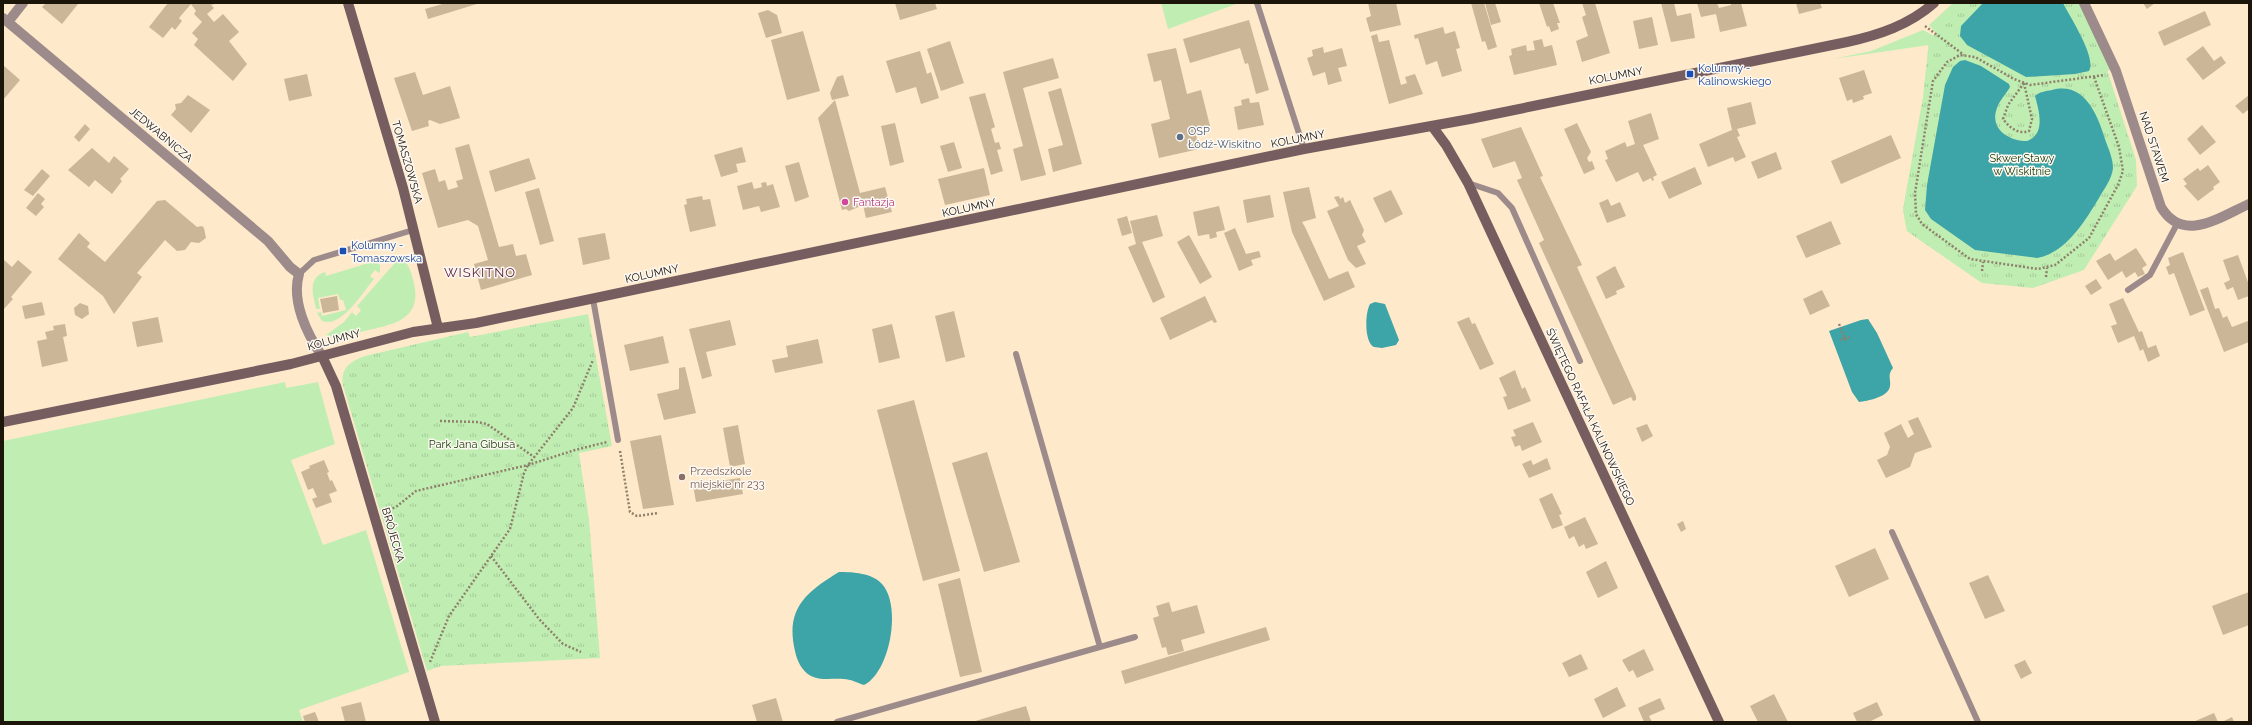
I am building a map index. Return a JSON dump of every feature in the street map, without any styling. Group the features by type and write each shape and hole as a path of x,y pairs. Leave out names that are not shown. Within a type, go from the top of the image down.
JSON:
{"street":[{"path":"6,20 23,3"},
{"name":"TOMASZOWSKA","path":"348,3 413,230 438,328"},
{"name":"KOLUMNY","path":"3,422 322,356 413,332 476,322 1304,149 1432,126 1865,38 1907,22 1934,3"},
{"name":"NAD STAWEM","path":"2084,3 2116,71 2161,207 2168,218 2176,224"},
{"name":"JEDWABNICZA","path":"6,20 268,241 290,267 299,274"},
{"name":"ŚWIĘTEGO RAFAŁA KALINOWSKIEGO","path":"1432,126 1446,145 1468,183 1719,722"},
{"path":"2176,224 2188,227 2196,226 2249,204"},
{"path":"299,274 297,293 304,322 310,337 322,356"},
{"name":"BRÓJECKA","path":"322,356 336,386 435,722"}],"lane":[{"path":"1257,3 1304,149"},
{"path":"1468,183 1498,193 1512,208 1580,361"},
{"path":"2128,290 2150,275 2176,224"},
{"path":"299,274 314,260 413,230"},
{"path":"593,298 618,440"},
{"path":"1016,354 1100,647"},
{"path":"1892,532 1978,722"},
{"path":"837,722 1134,637"}],"path":[{"path":"1924,26 1964,55"},
{"path":"2094,77 2119,147 2122,174 2091,236 2054,265 2047,268 2038,269 1983,262 1966,257 1928,230 1919,219 1914,206 1915,193 1933,81 1947,62 1954,57 1964,55 1975,57 2024,83 2037,85 2094,77 2116,71"},
{"path":"2024,83 2032,119 2029,131 2025,132 2010,128 2003,119 2008,105 2024,83"},
{"path":"1982,271 1983,262"},
{"path":"2046,277 2047,268"},
{"path":"1839,324 1845,339"},
{"path":"1840,340 1850,337"},
{"path":"420,671 427,666 434,657 449,616 510,529 524,473 534,457 573,408 600,342"},
{"path":"440,421 477,422 487,424 534,457"},
{"path":"374,514 396,507 416,491 528,465 574,450 618,440 630,512 638,516 660,513"},
{"path":"491,556 539,619 563,644 581,652"}],"green space":[{"path":"1161,3 1239,3 1168,29"},
{"path":"1953,3 2079,3 2111,69 2103,73 1936,33 1929,25"},
{"name":"Skwer Stawy w Wiskitnie","path":"1966,3 2075,3 2105,63 2136,160 2137,186 2084,270 2033,288 1982,283 1907,231 1903,210 1923,98 1929,40"},
{"path":"1923,30 1934,36 1976,275 1982,283 1907,231 1903,210 1923,98 1929,45 1833,59 1871,51"},
{"path":"401,256 408,265 414,283 414,305 410,313 386,326 346,336 326,335 344,322 352,312 356,316 361,310 357,306"},
{"path":"375,261 380,265 380,272 379,273 375,270 370,276 374,279 351,308 337,320 329,322 322,321 317,313 321,312 322,316 346,310 343,300 340,300 338,294 318,298 320,309 316,309 313,283 316,278 325,272 326,276"},
{"name":"Park Jana Gibusa","path":"588,314 612,446 579,453 589,519 600,658 441,666 427,671 343,385 343,374 351,363 365,356 468,332 470,337"},
{"path":"285,382 286,388 318,382 335,444 291,460 323,545 366,530 409,672 299,710 303,722 3,722 3,441"}],"water":[{"path":"1983,3 2063,3 2086,47 2090,65 2089,71 2075,74 2026,77 1967,45 1960,36 1961,26"},
{"path":"1965,60 1981,66 2009,84 2010,87 1999,103 1995,115 1998,128 2007,136 2014,139 2027,141 2033,138 2037,133 2040,122 2035,96 2052,90 2063,89 2073,91 2081,96 2088,103 2099,122 2112,158 2113,168 2108,184 2074,235 2057,250 2047,255 2037,258 1975,250 1931,219 1925,210 1927,185 1945,85 1953,67 1960,61"},
{"path":"1375,302 1385,304 1399,340 1396,345 1382,348 1374,347 1368,339 1366,320 1368,308 1370,304"},
{"path":"1868,319 1877,333 1893,368 1890,375 1889,390 1886,393 1877,398 1859,402 1852,392 1829,331"},
{"path":"839,572 868,575 878,580 888,594 891,607 892,622 886,653 881,667 873,678 864,685 846,679 815,678 805,671 800,665 795,651 793,624 801,603 817,587"}],"building":[{"path":"46,3 78,4 62,24 42,7"},
{"path":"168,3 218,3 211,5 214,8 207,14 214,22 223,14 239,32 229,41 247,64 233,81 194,45 198,39 192,33 202,22 194,14 196,11 191,4 179,18 182,21 175,30 172,27 163,38 149,27"},
{"path":"446,3 480,3 428,19 425,9"},
{"path":"895,3 935,3 937,9 900,20"},
{"path":"1368,3 1396,3 1401,25 1370,32 1366,18 1371,16"},
{"path":"1471,3 1484,3 1497,47 1488,50 1485,41 1482,42"},
{"path":"1485,3 1495,3 1501,22 1491,25"},
{"path":"1539,3 1553,3 1560,23 1557,23 1559,29 1551,32 1549,26 1547,27"},
{"path":"1582,3 1595,3 1610,53 1582,62 1576,41 1588,36 1582,17 1586,15"},
{"path":"1661,3 1674,3 1677,16 1691,13 1695,38 1671,42"},
{"path":"1697,3 1717,3 1719,8 1731,5 1731,3 1741,3 1747,26 1720,32 1716,14 1701,17"},
{"path":"1796,3 1820,3 1822,8 1799,14"},
{"path":"2143,3 2155,3 2147,9"},
{"path":"768,10 777,15 782,33 766,38 758,13"},
{"path":"2205,11 2211,25 2164,46 2158,32"},
{"path":"1652,17 1658,45 1639,49 1633,21"},
{"path":"1249,20 1269,90 1256,94 1248,63 1245,64 1240,48 1190,63 1183,39"},
{"path":"1443,27 1445,34 1455,31 1460,48 1456,49 1462,71 1442,77 1437,61 1426,65 1418,38 1415,39 1414,35"},
{"path":"803,31 820,91 787,100 771,40"},
{"path":"1377,34 1379,42 1389,40 1401,85 1407,83 1405,77 1415,74 1423,94 1389,104 1371,36"},
{"path":"1542,39 1544,47 1552,45 1557,65 1514,75 1509,56 1512,55 1511,49 1526,45 1527,51 1535,50 1533,41"},
{"path":"950,41 964,83 941,91 927,49"},
{"path":"2203,46 2214,61 2221,56 2226,63 2203,80 2186,59"},
{"path":"1323,47 1324,53 1342,48 1347,66 1338,68 1342,81 1328,85 1325,72 1313,76 1307,58 1313,56 1312,50"},
{"path":"1176,48 1187,94 1201,90 1210,126 1195,130 1199,149 1159,158 1151,124 1170,119 1161,80 1154,82 1147,54"},
{"path":"920,51 927,74 931,72 939,98 921,104 916,87 896,93 886,61"},
{"path":"1053,58 1059,78 1023,88 1046,175 1021,181 1013,149 1023,146 1003,72"},
{"path":"3,65 20,80 3,100"},
{"path":"1864,70 1872,93 1863,96 1864,99 1853,103 1852,99 1847,101 1839,78"},
{"path":"415,72 423,95 450,86 460,118 440,124 430,120 428,121 429,126 412,131 394,78"},
{"path":"307,74 312,96 289,101 284,79"},
{"path":"843,75 849,96 832,100 830,93 837,77"},
{"path":"1061,88 1082,164 1053,172 1048,149 1063,145 1048,92"},
{"path":"985,93 995,127 991,129 995,143 999,142 1001,149 997,150 1003,171 991,175 969,97"},
{"path":"188,95 210,110 191,133 171,115 176,109 175,104 181,103"},
{"path":"2249,95 2249,109 2243,114 2235,106"},
{"path":"1249,98 1250,103 1259,102 1264,125 1238,130 1234,107 1242,105 1241,100"},
{"path":"835,100 860,193 885,187 892,212 866,218 863,205 849,211 846,209 842,210 818,118"},
{"path":"1751,102 1756,124 1737,129 1740,136 1737,137 1746,157 1735,162 1733,157 1708,167 1699,144 1732,130 1727,108"},
{"path":"1651,113 1659,139 1643,145 1657,175 1653,177 1654,180 1652,181 1651,178 1643,182 1638,172 1616,182 1605,160 1608,159 1605,151 1625,142 1627,147 1635,144 1628,121"},
{"path":"895,123 904,162 890,166 881,126"},
{"path":"1577,123 1591,152 1587,158 1589,162 1592,161 1595,169 1584,174 1564,129"},
{"path":"85,124 90,129 79,142 74,137"},
{"path":"2202,125 2216,142 2200,155 2187,139"},
{"path":"1521,127 1543,176 1540,177 1582,265 1577,267 1636,396 1636,400 1633,401 1631,397 1613,405 1539,243 1544,240 1517,180 1522,178 1515,161 1493,168 1481,139"},
{"path":"1891,135 1901,158 1841,184 1831,161"},
{"path":"954,142 962,168 948,172 940,146"},
{"path":"469,144 499,247 513,244 516,256 526,254 532,275 481,290 474,264 488,260 478,226 468,220 438,228 422,173 435,169 439,182 445,180 448,190 458,187 456,181 463,179 455,148"},
{"path":"742,147 746,162 736,164 738,172 721,177 714,155"},
{"path":"92,148 109,163 114,156 129,169 120,179 122,181 112,194 95,180 89,187 68,170"},
{"path":"1776,152 1782,169 1758,179 1751,162"},
{"path":"529,158 536,179 495,192 489,171"},
{"path":"799,162 809,197 795,202 785,166"},
{"path":"2208,165 2220,182 2213,187 2214,189 2198,201 2184,186 2187,184 2183,179 2198,168 2200,171"},
{"path":"1695,167 1702,184 1669,199 1661,182"},
{"path":"984,168 990,195 945,205 938,179"},
{"path":"42,169 50,176 33,196 24,190"},
{"path":"752,182 754,189 762,187 761,183 766,182 767,186 773,184 780,207 761,212 759,206 743,210 737,186"},
{"path":"1309,187 1316,218 1302,222 1329,279 1348,271 1355,287 1324,301 1292,232 1283,192"},
{"path":"539,188 554,241 540,245 525,192"},
{"path":"1391,190 1403,214 1385,223 1373,198"},
{"path":"38,193 45,199 41,204 44,207 36,216 26,208"},
{"path":"1270,195 1274,217 1247,223 1243,200"},
{"path":"702,196 703,200 710,199 716,226 690,232 684,205 687,204 686,199"},
{"path":"1339,196 1340,199 1343,197 1345,203 1350,200 1364,230 1362,235 1366,242 1357,246 1366,264 1356,268 1348,260 1327,211 1339,206 1334,197"},
{"path":"1608,199 1611,206 1620,202 1626,216 1607,223 1599,203"},
{"path":"165,200 197,227 202,226 204,228 206,238 199,243 191,242 185,250 177,251 165,240 137,273 142,277 114,314 103,296 58,259 79,233 90,243 87,247 105,262 157,201"},
{"path":"1219,206 1225,230 1216,232 1217,237 1210,239 1209,234 1198,236 1193,212"},
{"path":"1157,215 1163,236 1142,242 1165,297 1153,303 1128,247 1136,244 1130,221"},
{"path":"1127,216 1132,233 1122,236 1117,219"},
{"path":"1831,221 1841,244 1806,258 1796,236"},
{"path":"1235,228 1246,254 1259,251 1261,257 1251,260 1253,265 1239,271 1224,233"},
{"path":"605,233 610,259 583,265 578,238"},
{"path":"1189,235 1212,277 1200,284 1177,242"},
{"path":"2136,248 2147,265 2142,268 2145,274 2138,277 2135,272 2126,278 2122,271 2108,280 2096,261 2110,253 2115,261"},
{"path":"2183,252 2205,310 2190,316 2174,273 2169,275 2166,267 2170,265 2168,258"},
{"path":"2238,255 2249,285 2249,296 2238,300 2233,287 2227,290 2224,283 2230,280 2223,260"},
{"path":"4,260 12,267 18,260 32,272 11,297 13,299 3,310"},
{"path":"1615,266 1625,287 1616,291 1617,294 1606,299 1596,277"},
{"path":"2096,279 2102,288 2091,295 2085,286"},
{"path":"2208,287 2215,309 2219,308 2223,318 2227,316 2232,327 2248,321 2249,342 2224,352 2200,290"},
{"path":"1822,290 1830,306 1810,315 1803,299"},
{"path":"337,296 339,310 323,313 320,299"},
{"path":"1205,296 1217,322 1214,323 1212,320 1170,340 1160,318"},
{"path":"2123,298 2139,332 2142,331 2148,348 2156,345 2160,356 2148,362 2143,349 2140,351 2134,336 2118,343 2111,326 2117,324 2109,304"},
{"path":"42,302 45,315 25,319 22,306"},
{"path":"80,303 88,306 89,314 82,319 75,315 74,308"},
{"path":"954,311 965,357 946,362 935,316"},
{"path":"158,317 163,342 137,347 132,322"},
{"path":"1469,317 1472,324 1475,323 1494,364 1480,370 1457,322"},
{"path":"730,320 736,345 706,352 712,376 702,379 689,329"},
{"path":"65,324 67,336 63,337 68,361 42,367 37,341 47,339 45,332 54,330 53,326"},
{"path":"892,324 900,358 879,363 872,329"},
{"path":"663,336 669,363 630,371 624,345"},
{"path":"818,339 823,363 775,373 772,360 788,357 786,346"},
{"path":"685,367 696,413 664,420 657,394 679,389 679,368"},
{"path":"1515,370 1522,389 1525,387 1531,401 1508,410 1503,397 1507,396 1499,378"},
{"path":"914,400 960,571 923,581 877,410"},
{"path":"1918,417 1932,447 1915,453 1910,467 1886,478 1877,460 1887,455 1890,447 1884,433 1901,424 1908,438 1914,434 1908,421"},
{"path":"1533,422 1542,442 1522,451 1520,445 1515,447 1511,437 1516,436 1513,430"},
{"path":"1647,424 1653,436 1642,442 1636,428"},
{"path":"738,425 745,464 730,467 723,428"},
{"path":"661,435 674,505 643,509 630,441"},
{"path":"987,452 1020,562 984,572 952,463"},
{"path":"1547,458 1551,469 1529,478 1522,464 1531,460 1533,465"},
{"path":"324,460 329,472 327,473 330,481 332,480 337,491 329,494 332,502 316,508 312,499 317,497 313,488 308,490 301,472 310,468 309,466"},
{"path":"740,478 743,494 696,502 693,485"},
{"path":"1552,493 1562,514 1559,515 1563,525 1552,529 1539,499"},
{"path":"1585,517 1598,544 1586,549 1584,544 1579,547 1574,536 1569,539 1564,527"},
{"path":"1683,521 1686,529 1681,532 1677,524"},
{"path":"1875,548 1889,579 1849,597 1835,566"},
{"path":"1606,561 1618,588 1598,598 1586,572"},
{"path":"1988,575 2005,611 1985,619 1969,583"},
{"path":"960,578 982,672 960,677 938,584"},
{"path":"2249,592 2249,625 2223,635 2212,606"},
{"path":"1169,602 1172,612 1197,605 1205,633 1181,640 1184,651 1168,655 1166,647 1162,648 1153,618 1159,616 1156,606"},
{"path":"1266,627 1270,640 1125,684 1121,671"},
{"path":"1644,649 1654,670 1637,678 1633,670 1629,672 1622,660"},
{"path":"1581,654 1588,669 1569,677 1562,663"},
{"path":"2025,660 2032,673 2021,679 2014,665"},
{"path":"1617,687 1626,706 1603,718 1594,699"},
{"path":"1774,694 1788,722 1758,722 1750,706"},
{"path":"776,698 783,722 757,722 752,705"},
{"path":"1660,698 1665,709 1649,716 1652,722 1644,722 1638,708"},
{"path":"361,702 366,722 345,722 341,707"},
{"path":"1877,702 1883,715 1869,722 1857,722 1853,713"},
{"path":"1026,706 1031,722 972,722"},
{"path":"315,712 319,722 305,722 303,716"},
{"path":"2214,713 2218,722 2193,722"},
{"path":"2232,717 2234,722 2222,722"}],"place":[{"name":"Kolumny - Kalinowskiego","path":"1690,74"},
{"name":"OSP Łódź-Wiskitno","path":"1180,137"},
{"name":"Fantazja","path":"845,202"},
{"name":"Kolumny - Tomaszowska","path":"343,251"},
{"name":"Przedszkole miejskie nr 233","path":"682,477"}],"district":[{"name":"WISKITNO","path":"480,272"}]}
